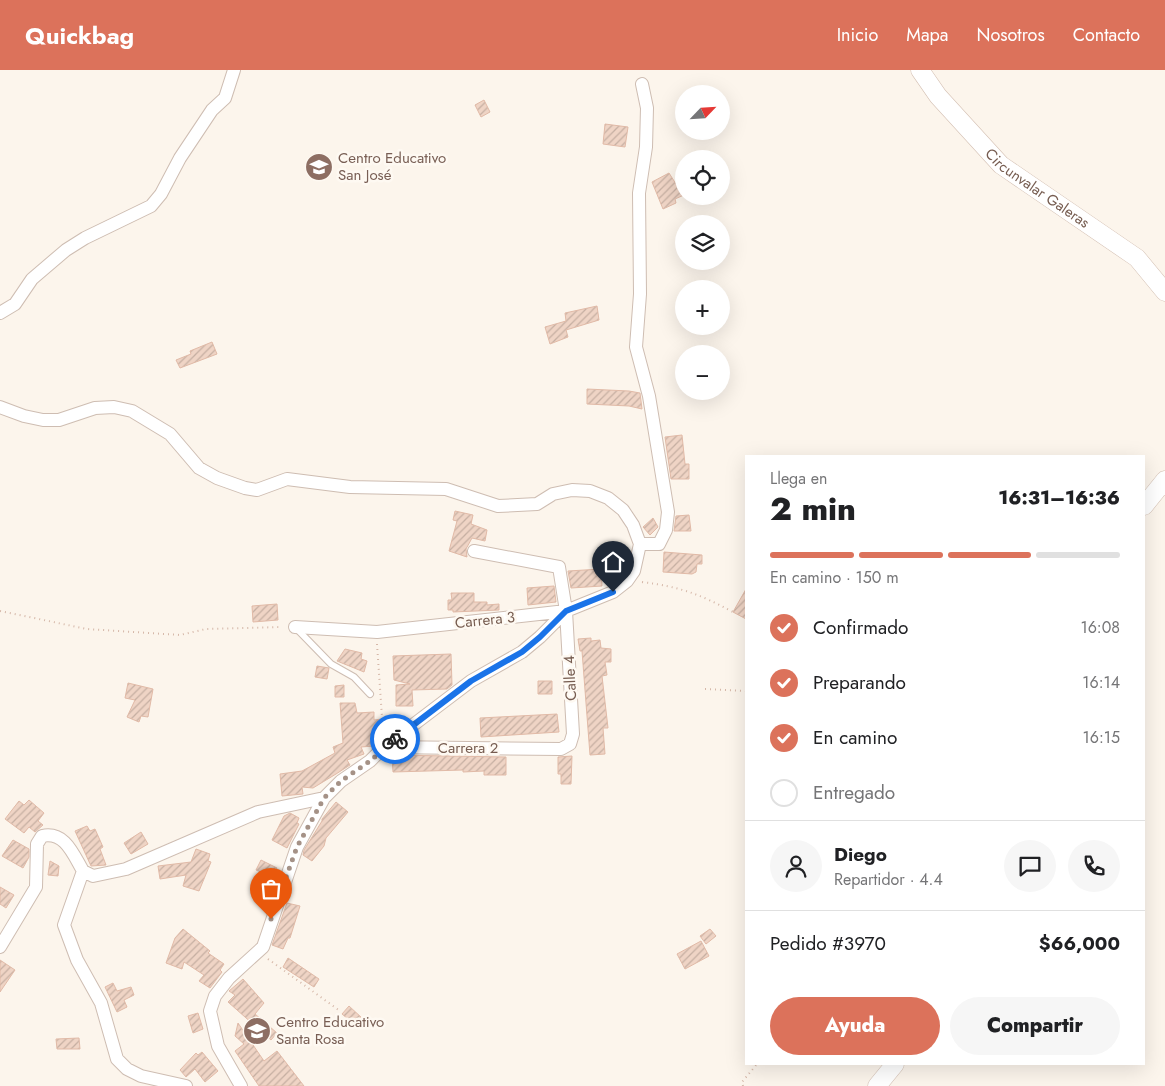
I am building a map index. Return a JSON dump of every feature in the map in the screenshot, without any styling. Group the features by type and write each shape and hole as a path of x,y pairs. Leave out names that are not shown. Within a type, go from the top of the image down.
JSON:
{"main road":[{"name":"Circunvalar Galeras","path":"920,70 938,96 1001,165 1137,258 1165,292"},
{"path":"1145,505 1165,480"},
{"path":"877,1086 894,1065"}],"street":[{"path":"0,313 15,304 32,279 66,250 85,238 151,206 161,194 180,158 212,110 225,98 234,70"},
{"path":"640,544 659,544 666,530 668,512 649,396 636,347 640,294 639,193 646,147 647,108 642,84"},
{"path":"0,407 24,416 51,420 59,420 95,408 114,407 132,411 170,434 199,468 217,478 245,488 257,490 287,479 350,487 446,489 498,506 537,504 553,494 572,490 590,491 608,498 623,510 634,525 640,544 634,571 627,580"},
{"name":"Calle 4","path":"474,551 559,567 566,611 573,734 570,744"},
{"name":"Carrera 3","path":"295,627 377,632 566,611 613,592 627,580"},
{"path":"241,1086 218,1046 210,1011 215,996 229,978 263,947 297,847 324,798 341,781 370,761 384,747 471,681 522,652 566,611"},
{"name":"Carrera 2","path":"384,747 561,749 570,744"},
{"path":"0,947 36,887 37,844 42,836 50,834 65,841 83,871 93,876 126,870 258,812 288,804 324,798"},
{"path":"83,871 64,926 77,960 101,1003 117,1059 127,1069 141,1076 186,1086"}],"lane":[{"path":"295,627 331,664 354,677 370,694"}],"path":[{"path":"627,580 666,585 698,594 733,612"},
{"path":"0,610 87,629 180,635 206,629 295,627"},
{"path":"377,632 384,747"},
{"path":"705,689 745,691"},
{"path":"258,951 283,972 340,1010"},
{"path":"743,1086 742,1082 757,1065"}],"building":[{"path":"484,100 490,112 481,117 475,105"},
{"path":"605,124 628,127 625,147 603,144"},
{"path":"669,173 675,182 675,203 663,209 652,182"},
{"path":"597,306 599,320 566,330 568,337 550,344 545,327 566,321 565,313"},
{"path":"212,342 217,354 180,368 176,360 191,354 190,351"},
{"path":"587,389 640,393 642,409 629,406 587,404"},
{"path":"682,435 685,464 689,464 689,479 671,479 665,437"},
{"path":"455,511 473,515 471,524 487,530 485,541 472,538 466,549 467,557 449,551 457,521 453,520"},
{"path":"689,515 691,531 674,531 676,516"},
{"path":"653,518 658,527 650,535 643,527"},
{"path":"664,552 702,555 702,564 697,564 696,572 692,574 663,572"},
{"path":"601,569 602,586 571,588 568,571"},
{"path":"554,586 556,602 528,605 527,588"},
{"path":"745,591 745,618 733,612"},
{"path":"451,593 474,593 474,602 487,602 487,605 499,604 499,610 453,612 453,610 448,610 448,600 452,600"},
{"path":"277,604 278,620 253,622 252,606"},
{"path":"591,638 591,641 600,640 601,648 611,649 611,662 605,662 607,675 602,676 608,728 603,728 605,754 590,755 582,651 580,651 578,639"},
{"path":"345,649 362,653 361,659 367,661 364,672 337,661"},
{"path":"451,654 452,685 447,689 412,690 413,706 396,706 396,685 410,684 394,680 393,656"},
{"path":"317,666 329,668 327,679 315,677"},
{"path":"538,681 552,681 552,694 538,694"},
{"path":"128,683 153,689 148,717 141,716 139,722 127,717 135,700 125,698"},
{"path":"344,685 344,697 335,697 335,686"},
{"path":"340,703 355,703 357,713 374,712 374,720 382,719 383,737 373,746 361,747 364,754 347,760 350,765 336,774 313,788 302,787 303,794 282,796 280,774 302,771 335,753 333,747 343,743"},
{"path":"557,714 559,732 481,737 480,718"},
{"path":"392,755 506,757 506,775 484,775 484,771 463,772 463,770 393,772"},
{"path":"572,756 571,784 561,784 561,774 558,774 558,757"},
{"path":"29,800 44,813 38,821 43,825 35,832 29,827 24,833 5,819 19,801 24,805"},
{"path":"336,802 348,812 326,838 324,846 312,861 303,855 304,850 322,819"},
{"path":"290,813 299,818 297,823 299,824 287,848 272,840 284,816"},
{"path":"87,826 90,831 95,829 103,847 100,849 106,865 91,866 75,831"},
{"path":"141,832 148,844 131,854 124,843"},
{"path":"13,840 29,849 29,857 23,868 2,856"},
{"path":"196,849 210,854 208,861 211,862 199,891 183,886 186,875 160,879 158,866 191,862"},
{"path":"261,860 277,868 271,879 276,882 269,898 253,891 261,872 256,870"},
{"path":"50,861 59,866 58,876 48,875"},
{"path":"0,887 14,895 6,908 0,904"},
{"path":"287,903 300,906 290,938 288,938 283,949 272,945"},
{"path":"183,929 210,951 208,953 224,964 220,970 222,972 210,988 199,981 204,975 184,962 182,969 166,963 175,938"},
{"path":"710,929 716,936 706,944 700,936"},
{"path":"701,941 709,956 685,969 677,954"},
{"path":"288,958 319,979 314,987 283,967"},
{"path":"0,960 15,970 0,992"},
{"path":"243,979 264,1003 255,1014 277,1033 271,1040 228,1002 235,995 229,991"},
{"path":"113,983 117,991 131,987 134,995 124,1000 127,1007 117,1012 105,987"},
{"path":"349,1006 362,1018 355,1025 342,1014"},
{"path":"198,1013 203,1029 193,1033 188,1016"},
{"path":"238,1023 264,1061 277,1051 304,1086 259,1086 235,1051 244,1044 235,1036"},
{"path":"79,1038 80,1049 57,1049 56,1039"},
{"path":"202,1052 218,1071 205,1082 195,1069 186,1077 180,1070 196,1053 198,1055"}],"way so far":[{"path":"271,919 297,847 324,798 341,781 370,761 395,739"}],"place":[{"name":"Centro Educativo San José","path":"319,167"},
{"name":"Centro Educativo Santa Rosa","path":"257,1031"}],"route":[{"path":"395,739 456,695 471,681 503,665 522,652 566,611 613,592"}]}
